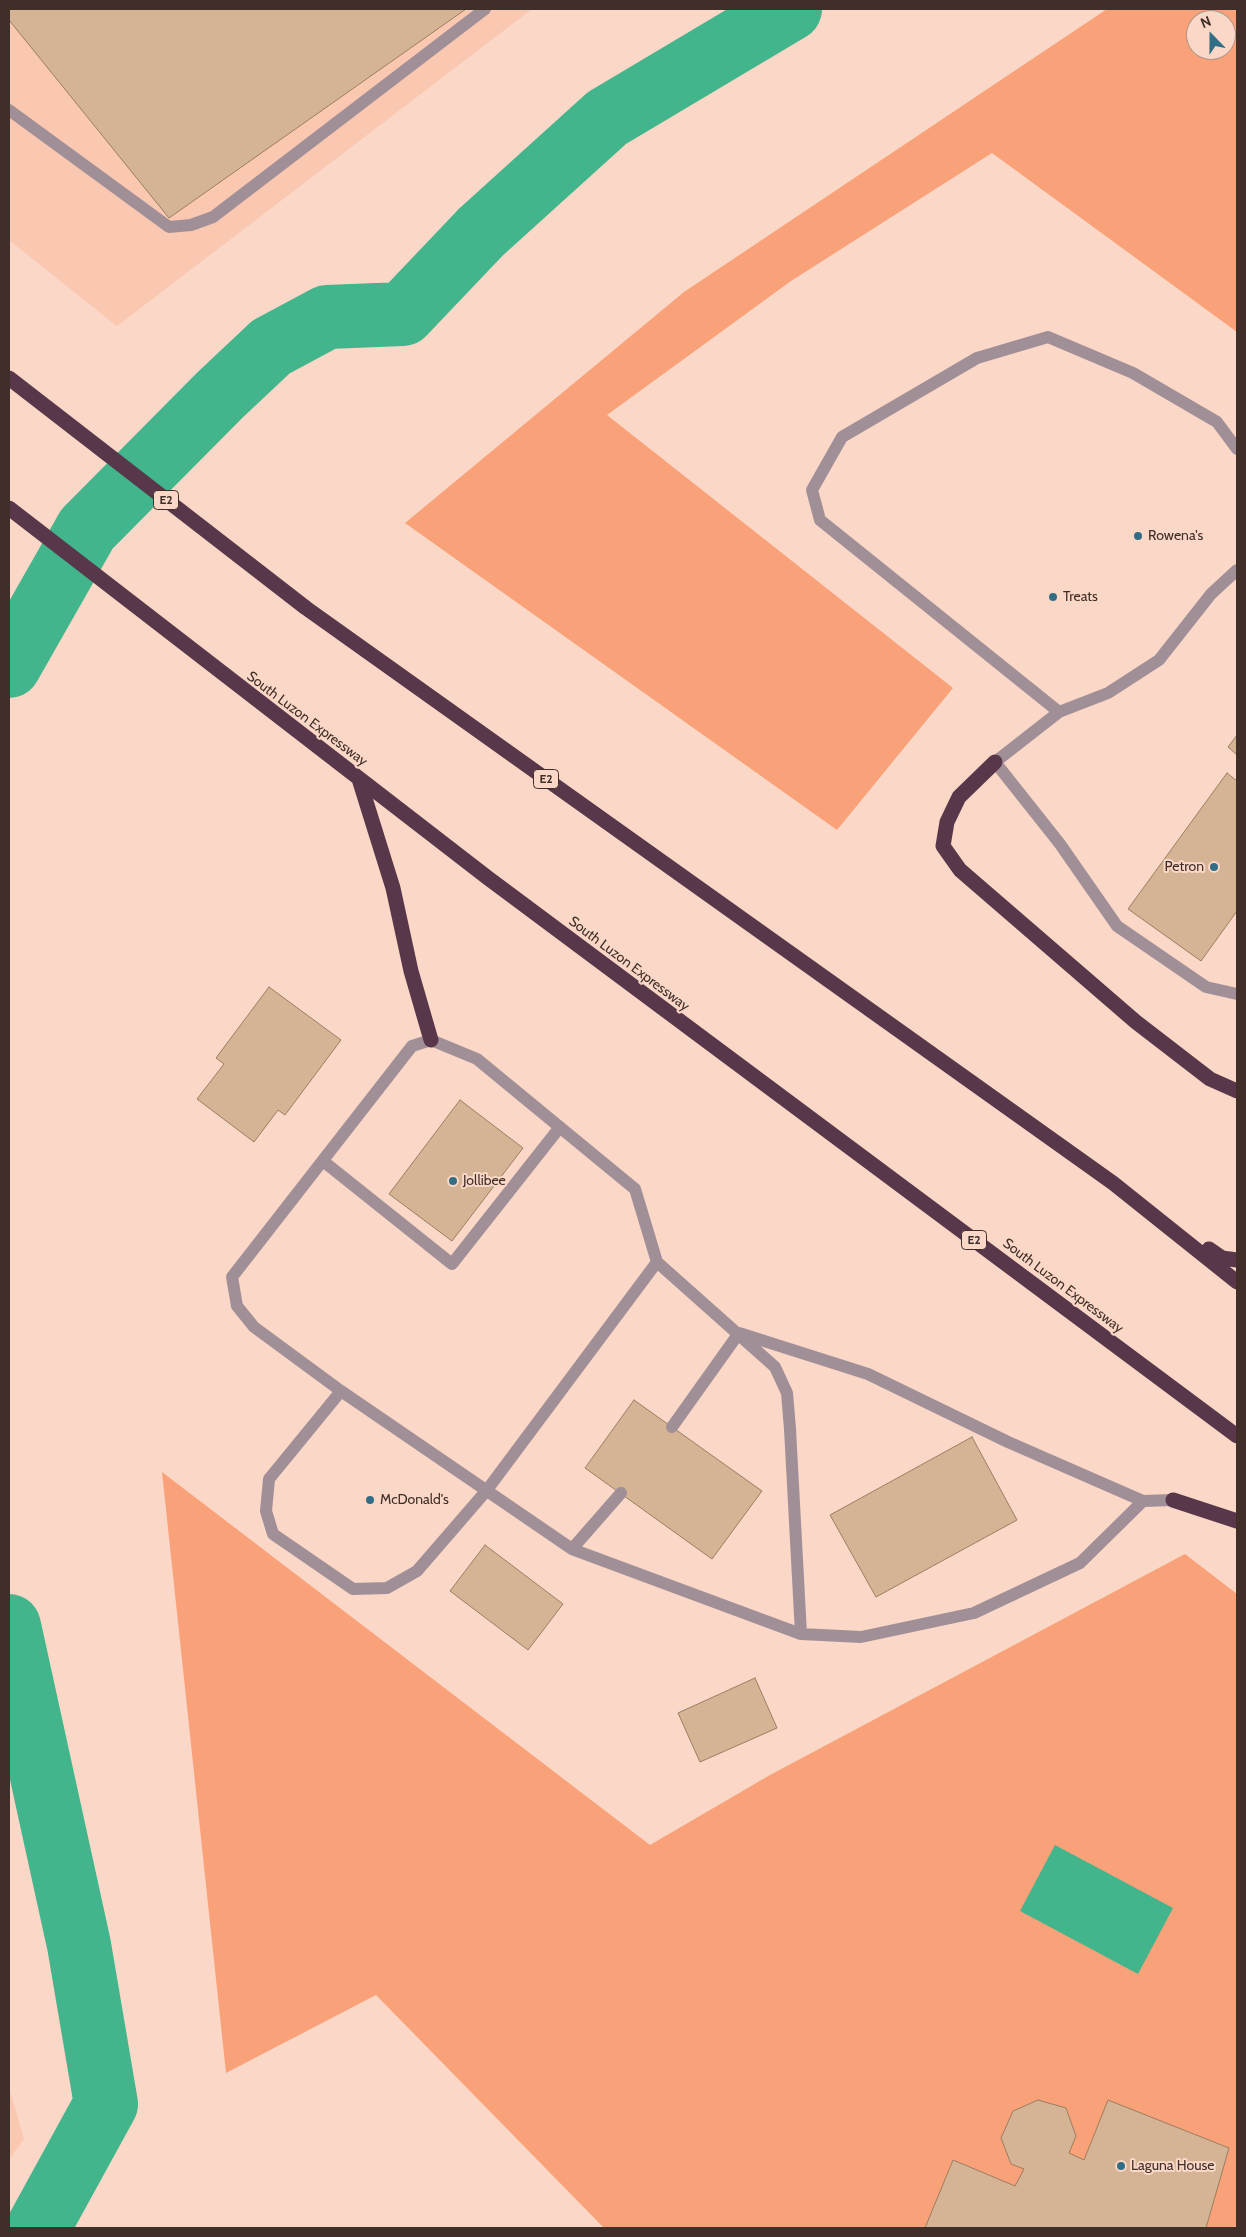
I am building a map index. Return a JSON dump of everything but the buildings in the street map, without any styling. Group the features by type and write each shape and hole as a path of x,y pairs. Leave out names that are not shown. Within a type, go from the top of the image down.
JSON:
{"highway":[{"name":"E2","path":"9,378 306,608 1113,1183 1237,1282"},
{"name":"South Luzon Expressway","path":"9,508 359,779 718,1051 1237,1436"},
{"path":"995,762 958,797 947,822 943,846 960,870 1136,1022 1210,1079 1237,1091"},
{"path":"359,779 393,888 411,971 431,1040"},
{"path":"1113,1183 1222,1258 1237,1260"},
{"path":"1173,1500 1237,1521"}],"lane":[{"path":"9,110 169,227 191,225 213,217 485,9"},
{"path":"1059,712 820,520 812,490 842,438 977,358 1048,337 1133,373 1217,422 1237,449"},
{"path":"1237,570 1211,594 1159,660 1108,693 1059,712 995,762 1060,844 1117,926 1206,987 1237,994"},
{"path":"801,1634 787,1393 776,1367 657,1262 634,1189 477,1059 431,1040 412,1046 232,1278 237,1306 254,1327 342,1391 572,1549 801,1634 861,1638 974,1613 1080,1564 1143,1501"},
{"path":"323,1161 452,1264 560,1127"},
{"path":"342,1391 269,1478 266,1511 274,1534 353,1589 388,1588 417,1571 487,1490 657,1262"},
{"path":"672,1427 739,1334"},
{"path":"739,1334 868,1374 1008,1442 1143,1501 1173,1500"},
{"path":"572,1549 621,1494"}],"shaded area":[{"path":"9,9 532,9 117,326 9,240"},
{"path":"1107,9 1237,9 1237,332 992,153 791,281 607,415 953,688 837,830 405,523 684,292"},
{"path":"162,1472 650,1845 770,1775 1185,1554 1237,1594 1237,2228 604,2228 376,1995 226,2073"},
{"path":"1055,1845 1173,1908 1138,1974 1020,1911"},
{"path":"9,2088 24,2139 9,2159"}],"waterway":[{"path":"9,666 87,529 220,395 271,347 327,317 403,314 481,232 607,118 790,9"},
{"path":"9,1626 79,1945 106,2104 38,2228"}],"place":[{"name":"Rowena's","path":"1138,536"},
{"name":"Treats","path":"1053,597"},
{"name":"Petron","path":"1214,867"},
{"name":"Jollibee","path":"453,1181"},
{"name":"McDonald's","path":"370,1500"},
{"name":"Laguna House","path":"1121,2166"}]}
